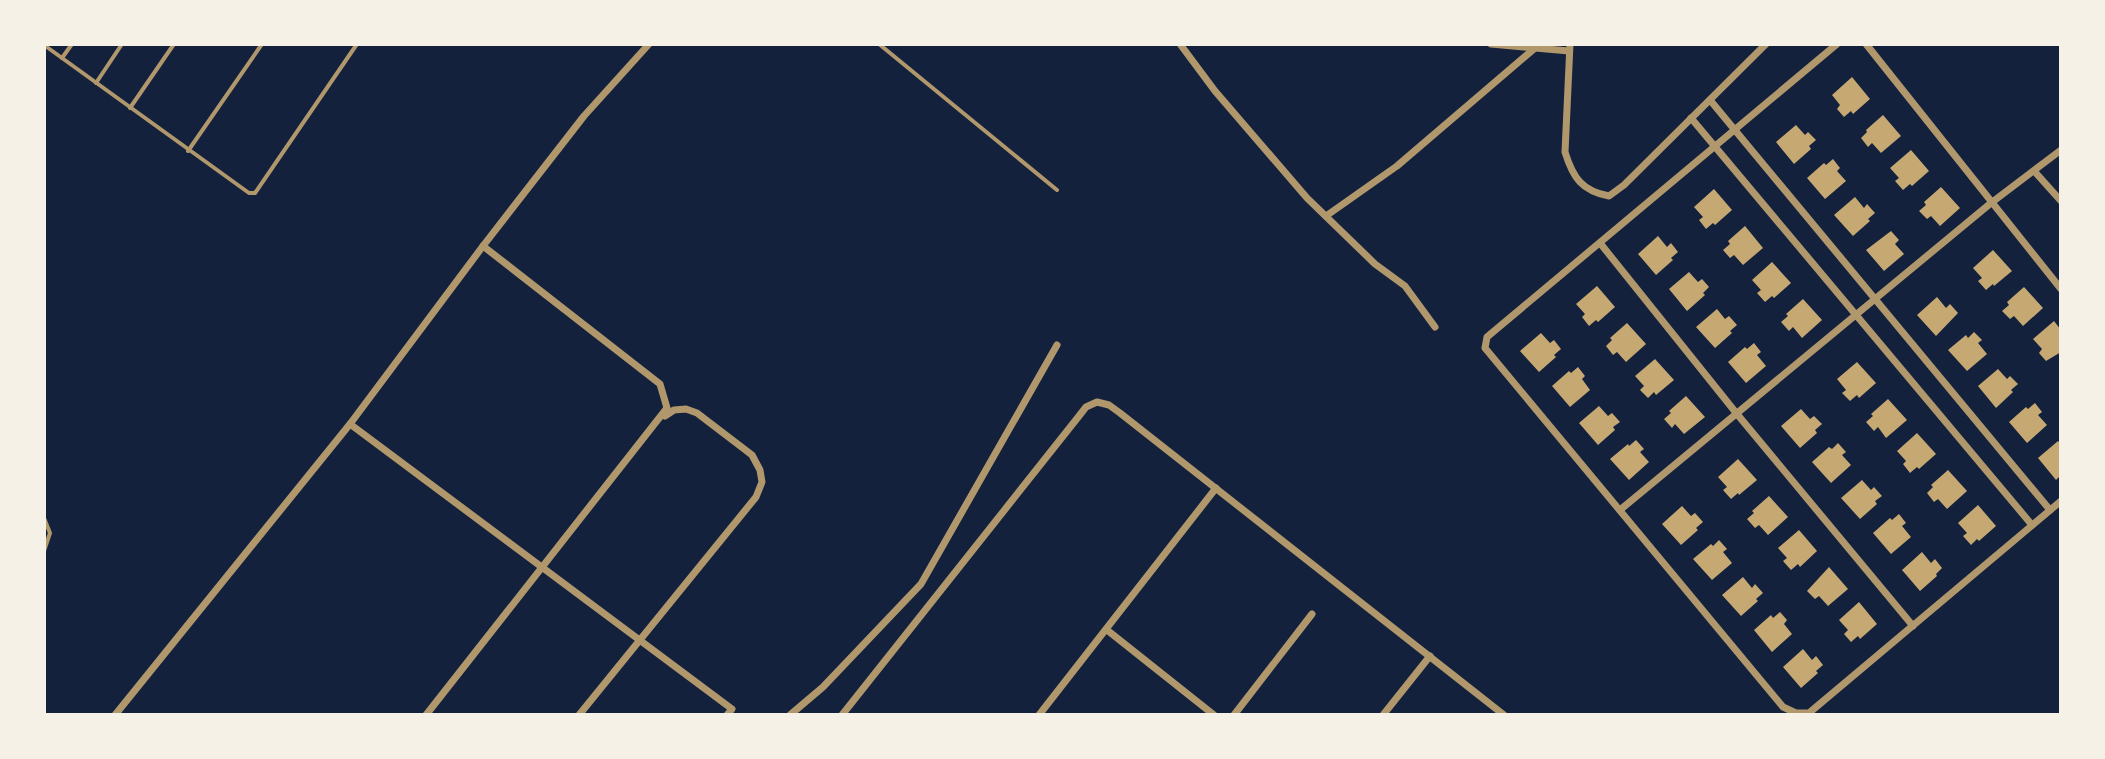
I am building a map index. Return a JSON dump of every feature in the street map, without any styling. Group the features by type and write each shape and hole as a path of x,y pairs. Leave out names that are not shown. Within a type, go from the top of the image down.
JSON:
{"street":[{"path":"115,715 350,424 584,116 649,44"},
{"path":"1180,44 1215,91 1326,216 1375,264 1417,298 1435,327"},
{"path":"1491,44 1570,48 1565,152 1570,168 1591,193 1609,196 1624,185 1766,44"},
{"path":"1837,44 1487,337 1485,348 1783,707 1796,713 1809,713 2061,501"},
{"path":"1866,44 2061,289"},
{"path":"1326,216 1397,166 1535,48"},
{"path":"1710,100 2050,510"},
{"path":"1691,118 2032,525"},
{"path":"1620,510 1991,203 2061,150"},
{"path":"2035,172 2061,201"},
{"path":"1600,243 1913,626"},
{"path":"426,715 663,417 667,408 660,384 483,246"},
{"path":"790,715 823,687 921,584 1057,345"},
{"path":"842,715 1086,407 1097,402 1109,405 1504,715"},
{"path":"579,715 756,497 762,482 752,455 697,413 686,409 674,410 663,417"},
{"path":"350,424 732,709 727,715"},
{"path":"1039,715 1216,488"},
{"path":"1234,715 1312,614"},
{"path":"1107,630 1214,715"},
{"path":"1383,715 1430,656"}],"lane":[{"path":"62,58 72,44"},
{"path":"96,83 122,44"},
{"path":"130,108 174,44"},
{"path":"188,151 262,44"},
{"path":"44,45 241,190 255,193 357,44"},
{"path":"879,44 1057,190"},
{"path":"44,518 50,533 44,551"}],"building":[{"path":"1852,77 1870,99 1853,114 1851,111 1844,117 1832,95"},
{"path":"1883,115 1901,136 1881,153 1872,143 1868,147 1861,138"},
{"path":"1796,125 1805,135 1808,132 1816,140 1794,164 1776,142"},
{"path":"1911,150 1929,171 1903,190 1895,181 1899,178 1890,168"},
{"path":"1833,159 1840,168 1837,171 1846,181 1825,199 1807,178"},
{"path":"1941,187 1960,208 1940,226 1931,216 1927,219 1919,211"},
{"path":"1714,189 1732,210 1706,229 1699,220 1703,217 1694,207"},
{"path":"1855,197 1864,208 1867,204 1875,213 1853,236 1834,215"},
{"path":"1745,226 1763,248 1743,265 1734,255 1730,258 1723,250"},
{"path":"1891,231 1899,240 1895,244 1904,254 1884,271 1866,250"},
{"path":"1658,236 1667,247 1671,243 1678,252 1656,275 1638,254"},
{"path":"1993,250 2012,271 1986,290 1978,281 1982,278 1973,268"},
{"path":"1772,262 1791,283 1765,302 1757,293 1761,290 1752,280"},
{"path":"1689,272 1698,282 1702,279 1709,287 1703,293 1705,295 1687,311 1669,289"},
{"path":"1597,286 1615,307 1589,326 1582,317 1585,314 1576,304"},
{"path":"2024,287 2043,308 2023,326 2014,316 2010,319 2002,311"},
{"path":"1937,297 1946,308 1950,304 1958,313 1936,336 1917,315"},
{"path":"1803,299 1822,320 1802,338 1793,327 1789,331 1781,322"},
{"path":"1717,309 1725,319 1729,316 1737,325 1715,348 1696,327"},
{"path":"2054,321 2061,330 2061,352 2046,361 2039,353 2042,349 2033,339"},
{"path":"1627,323 1646,344 1626,362 1617,352 1613,355 1606,346 1612,340 1610,338"},
{"path":"1974,332 1982,340 1978,343 1987,354 1967,371 1948,350"},
{"path":"1541,333 1550,343 1554,340 1561,349 1539,372 1520,351"},
{"path":"1754,343 1761,352 1757,355 1766,366 1746,383 1728,362"},
{"path":"1655,359 1674,380 1648,398 1640,390 1644,386 1635,376"},
{"path":"1857,362 1876,383 1859,398 1857,395 1850,401 1842,393 1846,390 1837,379"},
{"path":"1578,367 1590,390 1570,407 1552,386"},
{"path":"1998,369 2007,379 2010,376 2018,384 1996,408 1978,386"},
{"path":"1686,396 1705,417 1684,434 1675,424 1672,428 1664,419"},
{"path":"1888,399 1907,420 1886,438 1878,427 1874,431 1866,422"},
{"path":"2035,403 2042,412 2038,415 2047,425 2027,443 2009,422"},
{"path":"1599,406 1608,416 1612,413 1620,422 1598,445 1579,423"},
{"path":"1801,409 1810,419 1814,416 1822,424 1800,448 1781,426"},
{"path":"1917,433 1936,454 1910,473 1903,464 1906,461 1897,451"},
{"path":"1636,440 1644,449 1640,452 1649,462 1629,480 1610,459"},
{"path":"2058,441 2061,444 2061,475 2056,480 2038,458"},
{"path":"1838,443 1846,452 1842,455 1851,465 1831,483 1812,462"},
{"path":"1738,459 1757,480 1731,499 1723,490 1727,487 1718,477"},
{"path":"1948,470 1967,491 1947,509 1938,499 1934,502 1927,493 1933,487 1931,485"},
{"path":"1862,480 1882,496 1860,519 1841,498"},
{"path":"1769,496 1788,517 1768,535 1759,525 1755,528 1747,519"},
{"path":"1978,505 1996,526 1971,545 1963,536 1967,533 1958,523"},
{"path":"1682,506 1691,516 1695,513 1703,522 1681,545 1662,524"},
{"path":"1899,514 1906,523 1902,526 1911,537 1891,554 1873,533"},
{"path":"1799,530 1817,551 1800,567 1798,564 1791,570 1783,561 1787,558 1778,548"},
{"path":"1719,540 1727,549 1723,552 1732,563 1712,580 1693,559"},
{"path":"1922,552 1931,563 1935,559 1942,568 1920,591 1902,570"},
{"path":"1829,567 1848,589 1828,606 1819,596 1815,599 1807,591"},
{"path":"1743,577 1752,588 1755,584 1763,593 1741,616 1722,595"},
{"path":"1859,602 1877,624 1860,639 1858,636 1851,642 1844,634 1848,630 1839,620"},
{"path":"1780,612 1792,634 1772,652 1754,630 1771,615 1773,618"},
{"path":"1803,649 1812,660 1816,656 1823,665 1801,688 1783,667"}]}
